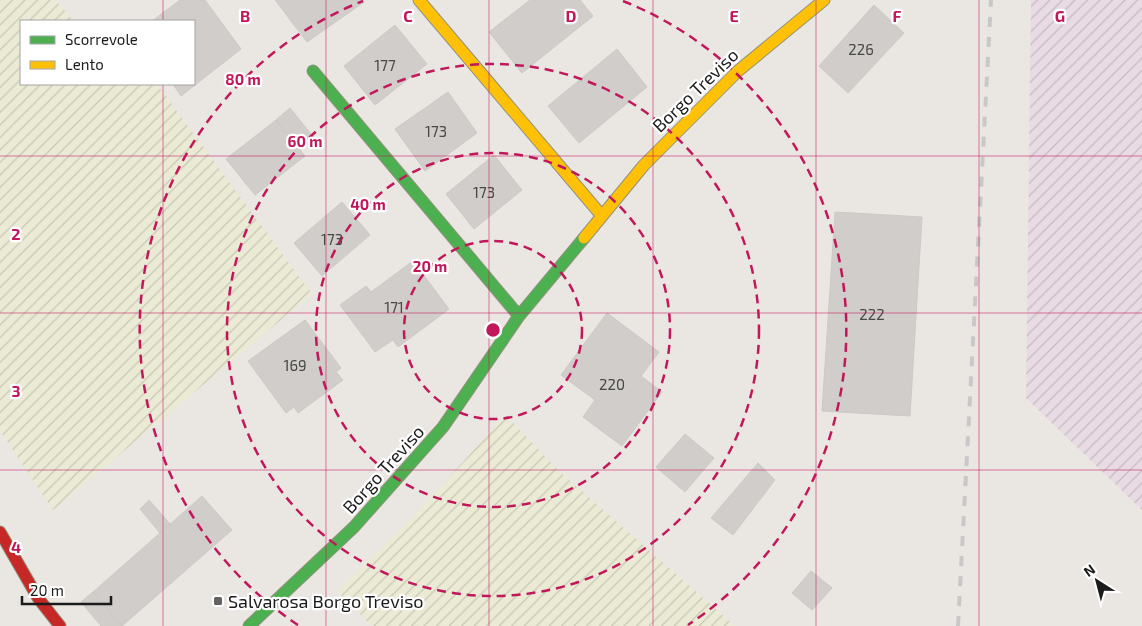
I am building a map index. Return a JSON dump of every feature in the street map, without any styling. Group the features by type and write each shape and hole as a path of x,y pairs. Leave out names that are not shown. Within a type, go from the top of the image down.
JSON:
{"street":[{"path":"419,0 602,216"},
{"name":"Borgo Treviso","path":"250,626 354,527 443,427 519,316 644,165 738,71 824,0"},
{"path":"313,71 519,316"},
{"path":"0,532 38,598 60,626"},
{"path":"38,598 46,626"}],"shaded area":[{"path":"1031,0 1142,0 1142,510 1026,398"}],"green space":[{"path":"0,0 55,0 73,20 20,20 20,85 158,85 312,294 53,510 0,431"},
{"path":"505,414 558,470 735,626 372,626 337,591 405,525"}],"building":[{"path":"180,0 205,0 241,49 181,96 174,85 195,85 195,20 153,20"},
{"path":"275,0 362,0 364,2 307,42"},
{"path":"530,0 580,0 593,16 522,73 489,32"},
{"path":"874,5 904,33 848,93 819,66"},
{"path":"395,25 427,64 375,105 344,66"},
{"path":"617,49 647,87 579,143 548,106"},
{"path":"448,92 477,133 425,171 395,129"},
{"path":"290,108 315,139 300,150 276,120"},
{"path":"276,120 305,156 255,195 226,159"},
{"path":"494,155 522,190 474,229 446,194"},
{"path":"342,202 370,235 322,276 294,243"},
{"path":"835,212 922,217 910,416 822,411"},
{"path":"413,261 449,309 398,347 393,340 375,352 340,305 366,286 371,292"},
{"path":"607,313 659,352 641,376 662,392 622,446 583,417 595,400 561,375"},
{"path":"305,320 341,368 336,372 343,380 298,413 294,407 286,413 248,361"},
{"path":"685,434 714,458 685,492 656,467"},
{"path":"758,463 775,480 733,535 711,518"},
{"path":"202,496 232,530 122,626 93,592"},
{"path":"149,500 170,524 160,533 140,509"},
{"path":"811,571 832,588 812,610 792,593"},
{"path":"93,592 122,626 101,626 81,602"}],"railway":[{"path":"958,626 991,0"}],"traffic: fast":[{"path":"313,71 519,316"},
{"path":"249,626 354,527 443,427 519,316 584,238"}],"traffic: slow":[{"path":"419,0 602,216"},
{"path":"584,238 644,165 738,71 824,0"}],"traffic: jam":[{"path":"0,532 38,598 60,626"}],"place":[{"name":"Salvarosa Borgo Treviso","path":"218,601"}]}
